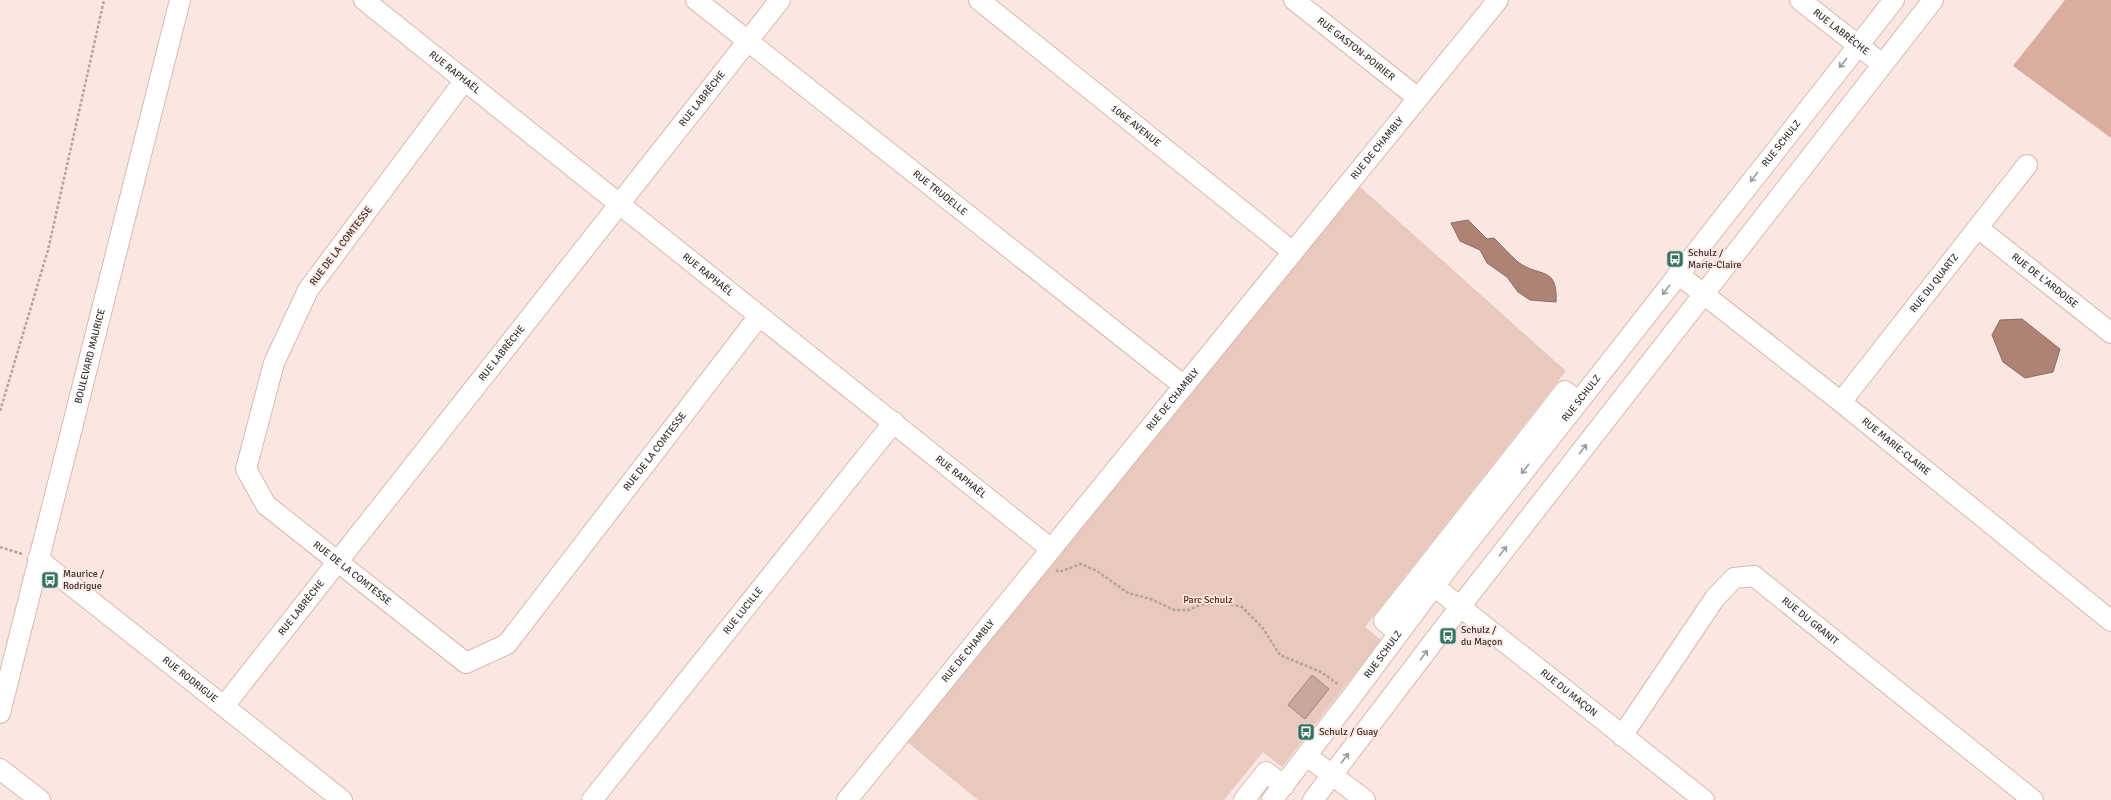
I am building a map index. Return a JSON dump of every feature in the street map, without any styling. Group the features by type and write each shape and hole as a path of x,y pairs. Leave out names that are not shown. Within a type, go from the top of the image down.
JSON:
{"street":[{"name":"BOULEVARD MAURICE","path":"0,712 180,0"},
{"name":"RUE RAPHAËL","path":"364,0 894,422 1047,555"},
{"name":"RUE TRUDELLE","path":"696,0 1184,386"},
{"name":"RUE LABRÈCHE","path":"224,706 339,562 780,0"},
{"name":"106E AVENUE","path":"979,0 1293,252"},
{"name":"RUE GASTON-POIRIER","path":"1294,0 1418,98"},
{"name":"RUE DE CHAMBLY","path":"847,800 1498,0"},
{"name":"RUE LABRÈCHE","path":"1800,0 1882,64"},
{"name":"RUE SCHULZ","path":"1278,793 1434,586 1894,0"},
{"path":"1313,800 1460,606 1932,0"},
{"name":"RUE DE LA COMTESSE","path":"464,81 308,290 274,363 246,470 266,505 466,663 507,644 759,316"},
{"name":"RUE DU QUARTZ","path":"1841,402 2027,165"},
{"name":"RUE DE L'ARDOISE","path":"1978,228 2111,334"},
{"name":"RUE MARIE-CLAIRE","path":"1678,274 1841,402 2111,621"},
{"path":"1399,633 1384,621 1564,391 1578,402"},
{"name":"RUE LUCILLE","path":"592,800 894,422"},
{"path":"1541,449 1567,469"},
{"name":"RUE RODRIGUE","path":"38,559 342,800"},
{"name":"RUE DU GRANIT","path":"1622,736 1715,598 1734,578 1754,576 2033,800"},
{"name":"RUE DU MAÇON","path":"1434,586 1704,800"},
{"path":"1307,756 1365,800"},
{"path":"0,769 40,800"},
{"path":"1244,800 1266,772 1278,793"}],"path":[{"path":"0,411 48,250 104,0"},
{"path":"0,547 38,559"},
{"path":"1047,555 1059,572 1081,564 1097,570 1128,593 1151,599 1174,610 1189,610 1200,605 1221,602 1242,607 1262,627 1280,655 1321,672 1353,695"}],"green space":[{"name":"Parc Schulz","path":"1348,176 1566,371 1365,627 1381,640 1282,767 1263,752 1224,800 978,800 895,732"}],"shaded area":[{"path":"2065,0 2111,0 2111,138 2013,66"},
{"path":"1468,220 1487,239 1494,238 1518,262 1550,277 1554,282 1556,290 1556,302 1530,300 1518,292 1507,277 1487,263 1480,250 1460,241 1451,223"},
{"path":"2022,319 2060,349 2053,372 2025,378 2003,362 1992,335 2000,320"}],"building":[{"path":"1312,675 1329,689 1305,719 1288,705"}],"place":[{"name":"Schulz / Marie-Claire","path":"1675,259"},
{"name":"Maurice / Rodrigue","path":"50,580"},
{"name":"Schulz / du Maçon","path":"1448,636"},
{"name":"Schulz / Guay","path":"1306,732"}]}
